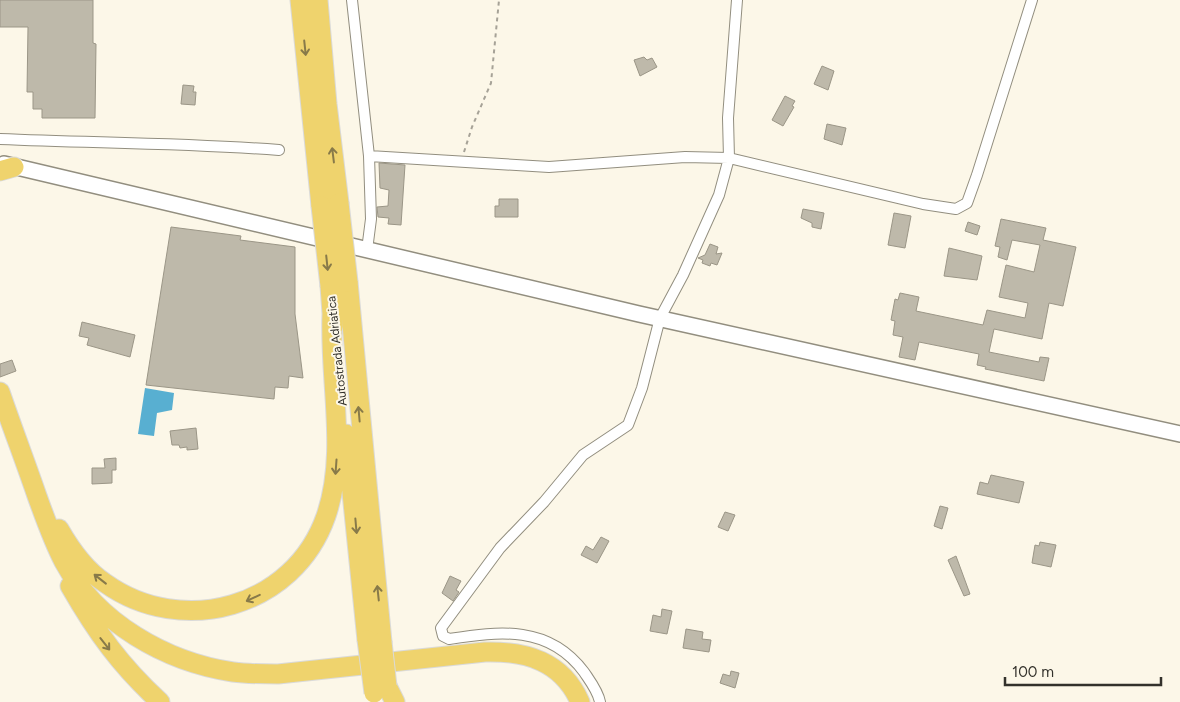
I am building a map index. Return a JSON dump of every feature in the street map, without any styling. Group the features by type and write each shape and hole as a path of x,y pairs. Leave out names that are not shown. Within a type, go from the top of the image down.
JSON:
{"highway":[{"name":"Autostrada Adriatica","path":"300,0 330,205 375,641"},
{"name":"Autostrada Adriatica","path":"318,0 327,104 330,205"},
{"name":"Autostrada Adriatica","path":"339,284 332,314 351,473 384,697"},
{"path":"29,473 77,557 89,571 118,592 148,604 187,611 226,608 253,598 277,584 303,559 325,518 330,502 336,472 337,440 331,342 332,314"},
{"path":"0,392 56,547 80,586 113,619 146,642 189,662 234,672 278,674 485,652 513,652 534,658 554,669 570,685 580,702"},
{"path":"29,473 46,536 65,579 96,632 129,674 160,702"}],"main road":[{"path":"5,167 660,318 1180,434"}],"street":[{"path":"352,0 369,156 371,219 367,250"},
{"path":"600,702 591,681 576,661 557,646 540,638 507,633 449,639 443,636 441,628 500,548 544,502 583,455 628,425 642,388 660,318 683,275 719,195 729,158 728,118 737,0"},
{"path":"369,156 548,167 685,157 729,158 922,204 956,209 967,203 1032,0"},
{"path":"0,139 168,146 208,145 279,150"}],"path":[{"path":"460,163 472,127 491,83 499,0"}],"water":[{"path":"145,388 174,393 172,410 157,413 154,436 138,434"}],"building":[{"path":"0,0 93,0 93,43 96,44 95,118 42,118 42,109 33,109 33,92 27,92 28,27 0,27"},
{"path":"644,57 647,60 652,58 657,67 640,76 634,60"},
{"path":"822,66 834,71 828,90 814,84"},
{"path":"183,85 194,86 193,92 196,92 195,105 181,104"},
{"path":"785,96 795,101 792,106 794,107 783,126 772,120"},
{"path":"827,124 846,128 842,145 824,139"},
{"path":"379,163 405,165 401,225 388,224 389,218 378,217 377,207 388,206 389,190 380,188"},
{"path":"499,199 518,199 518,217 495,217 495,206 499,206"},
{"path":"803,209 824,213 821,229 812,227 812,223 801,218"},
{"path":"894,213 911,216 905,248 888,245"},
{"path":"1001,219 1046,228 1043,240 1076,247 1063,306 1049,303 1042,339 994,329 989,352 1039,362 1040,357 1049,358 1044,381 985,369 986,367 977,365 979,354 919,342 915,360 899,357 903,337 893,335 895,321 891,320 895,299 898,300 900,293 919,297 916,311 983,325 987,310 1025,318 1028,303 999,297 1006,265 1034,272 1040,245 1012,240 1007,260 998,257 1000,247 995,246"},
{"path":"968,222 980,226 977,235 965,231"},
{"path":"171,227 241,236 240,240 295,247 295,314 303,378 289,376 288,388 275,387 274,399 146,385"},
{"path":"710,244 718,247 716,254 722,253 717,265 711,263 710,266 702,263 703,260 698,258 705,255"},
{"path":"949,248 982,256 977,280 944,276"},
{"path":"82,322 135,335 130,357 87,345 89,338 79,336"},
{"path":"12,360 16,371 0,377 0,364"},
{"path":"196,428 198,449 187,450 187,447 180,448 179,445 172,445 170,431"},
{"path":"116,458 116,470 112,470 112,483 92,484 92,468 105,468 104,459"},
{"path":"991,475 1024,482 1019,503 977,494 980,482 988,484"},
{"path":"940,506 948,508 942,529 934,526"},
{"path":"725,512 735,515 728,531 718,527"},
{"path":"601,537 609,541 597,563 581,555 586,546 593,550"},
{"path":"1040,542 1056,545 1051,567 1032,563 1035,545 1039,546"},
{"path":"956,556 970,594 964,596 948,560"},
{"path":"450,576 461,581 456,590 459,592 453,601 442,593"},
{"path":"662,609 672,611 667,634 650,631 653,615 661,617"},
{"path":"686,629 703,632 702,639 711,640 709,652 683,648"},
{"path":"731,671 739,673 735,688 720,683 723,674 730,676"}]}
